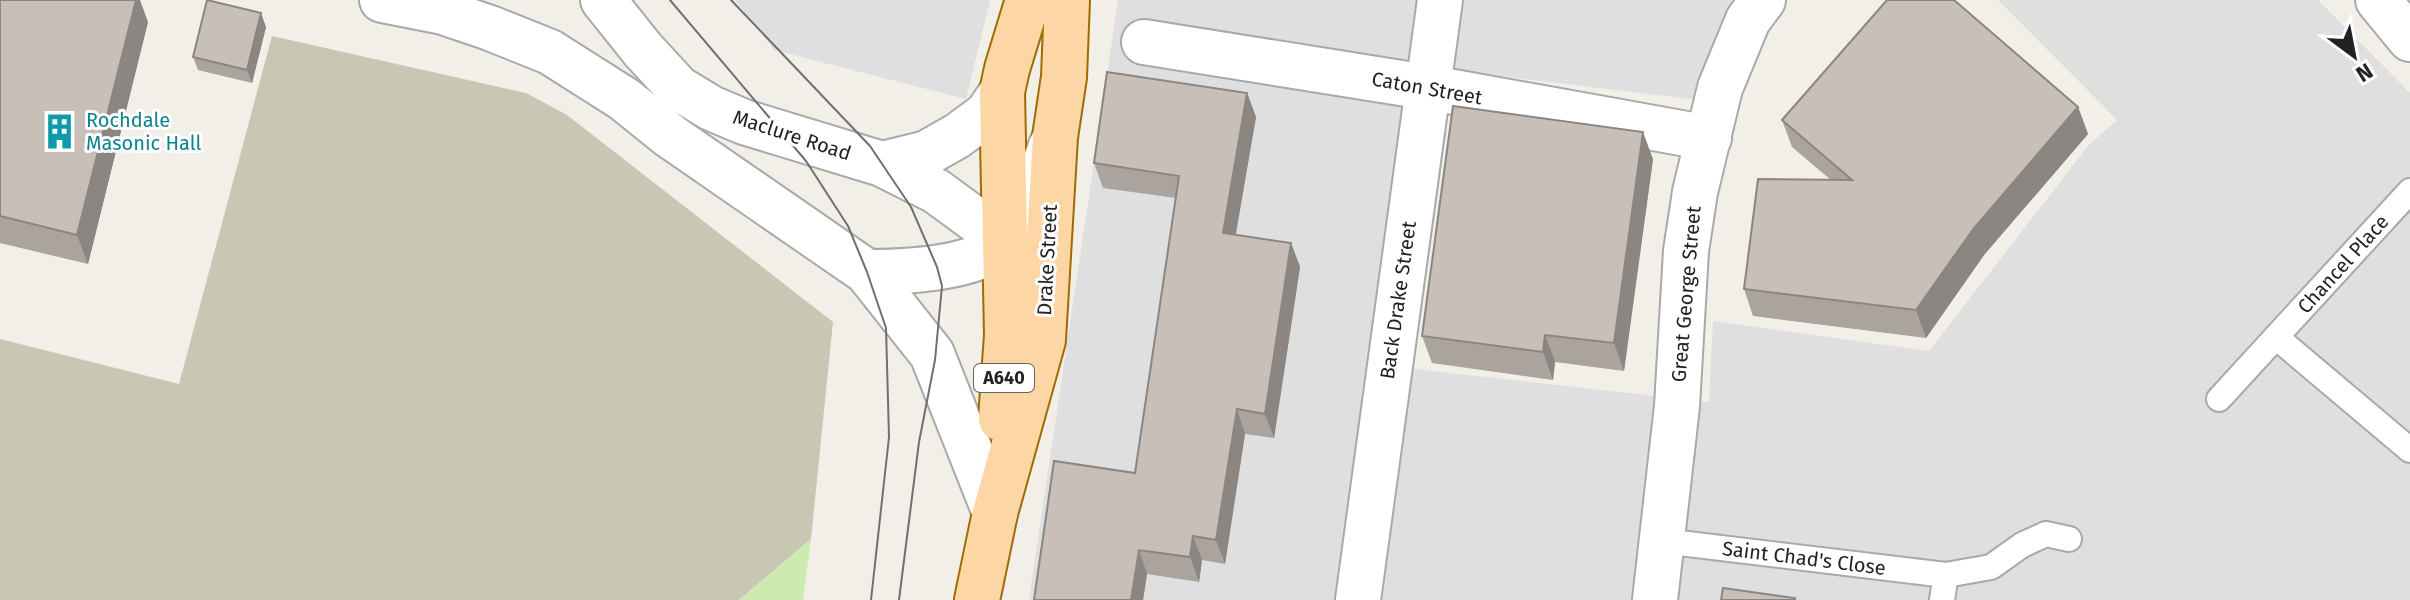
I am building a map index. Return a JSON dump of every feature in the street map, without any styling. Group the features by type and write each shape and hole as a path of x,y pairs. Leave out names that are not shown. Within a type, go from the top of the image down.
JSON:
{"main road":[{"name":"Drake Street","path":"995,513 1007,335 1002,92 1028,0"},
{"name":"Drake Street","path":"977,600 995,513 1043,340 1055,137 1064,77 1067,0"}],"street":[{"path":"382,0 447,8 550,52 624,99 670,136 867,272 932,354 995,513"},
{"name":"Maclure Road","path":"603,0 678,88 711,108 744,122 882,164 936,191 1007,243"},
{"name":"Back Drake Street","path":"1358,600 1440,0"},
{"name":"Great George Street","path":"1655,600 1677,406 1686,251 1695,192 1720,88 1748,20 1763,0"},
{"path":"2378,0 2410,39"},
{"name":"Caton Street","path":"1144,42 1426,87 1709,138"},
{"path":"882,164 927,153 957,136 987,114 1002,92"},
{"path":"867,272 907,272 968,262 1007,243 1055,137"},
{"path":"1007,243 1043,340"}],"lane":[{"name":"Chancel Place","path":"2219,399 2410,191"},
{"path":"2276,337 2410,450"},
{"name":"Saint Chad's Close","path":"1663,541 1946,575 1991,567 2022,545 2046,534 2069,539"},
{"path":"1942,600 1946,575"}],"shaded area":[{"path":"735,0 990,0 966,99 774,50"},
{"path":"1118,0 1732,0 1698,100 1416,66 1369,364 1709,402 1713,321 1929,351 2088,146 2117,120 1998,0 2318,0 2410,93 2410,600 1029,600"},
{"path":"272,36 526,93 567,115 833,322 811,539 739,600 0,600 0,339 179,384"}],"green space":[{"path":"811,539 803,600 739,600"}],"building":[{"name":"Rochdale Masonic Hall","path":"0,0 136,0 77,235 0,216"},
{"path":"207,0 261,13 247,70 193,57"},
{"path":"1887,0 1954,0 2078,107 1974,228 1916,310 1744,289 1758,179 1852,180 1782,120"},
{"path":"1107,72 1247,93 1223,233 1291,243 1265,414 1237,409 1216,540 1193,536 1190,557 1139,550 1131,600 1034,600 1054,461 1135,473 1179,176 1094,163"},
{"path":"1453,106 1643,132 1614,343 1545,335 1543,352 1422,336"},
{"path":"1723,588 1795,598 1795,600 1721,600"}],"tram line":[{"path":"670,0 806,161 848,226 886,328 889,437 871,600"},
{"path":"731,0 870,146 911,207 937,267 942,286 935,360 919,442 899,600"}],"place":[{"name":"Rochdale Masonic Hall","path":"60,132"}]}
